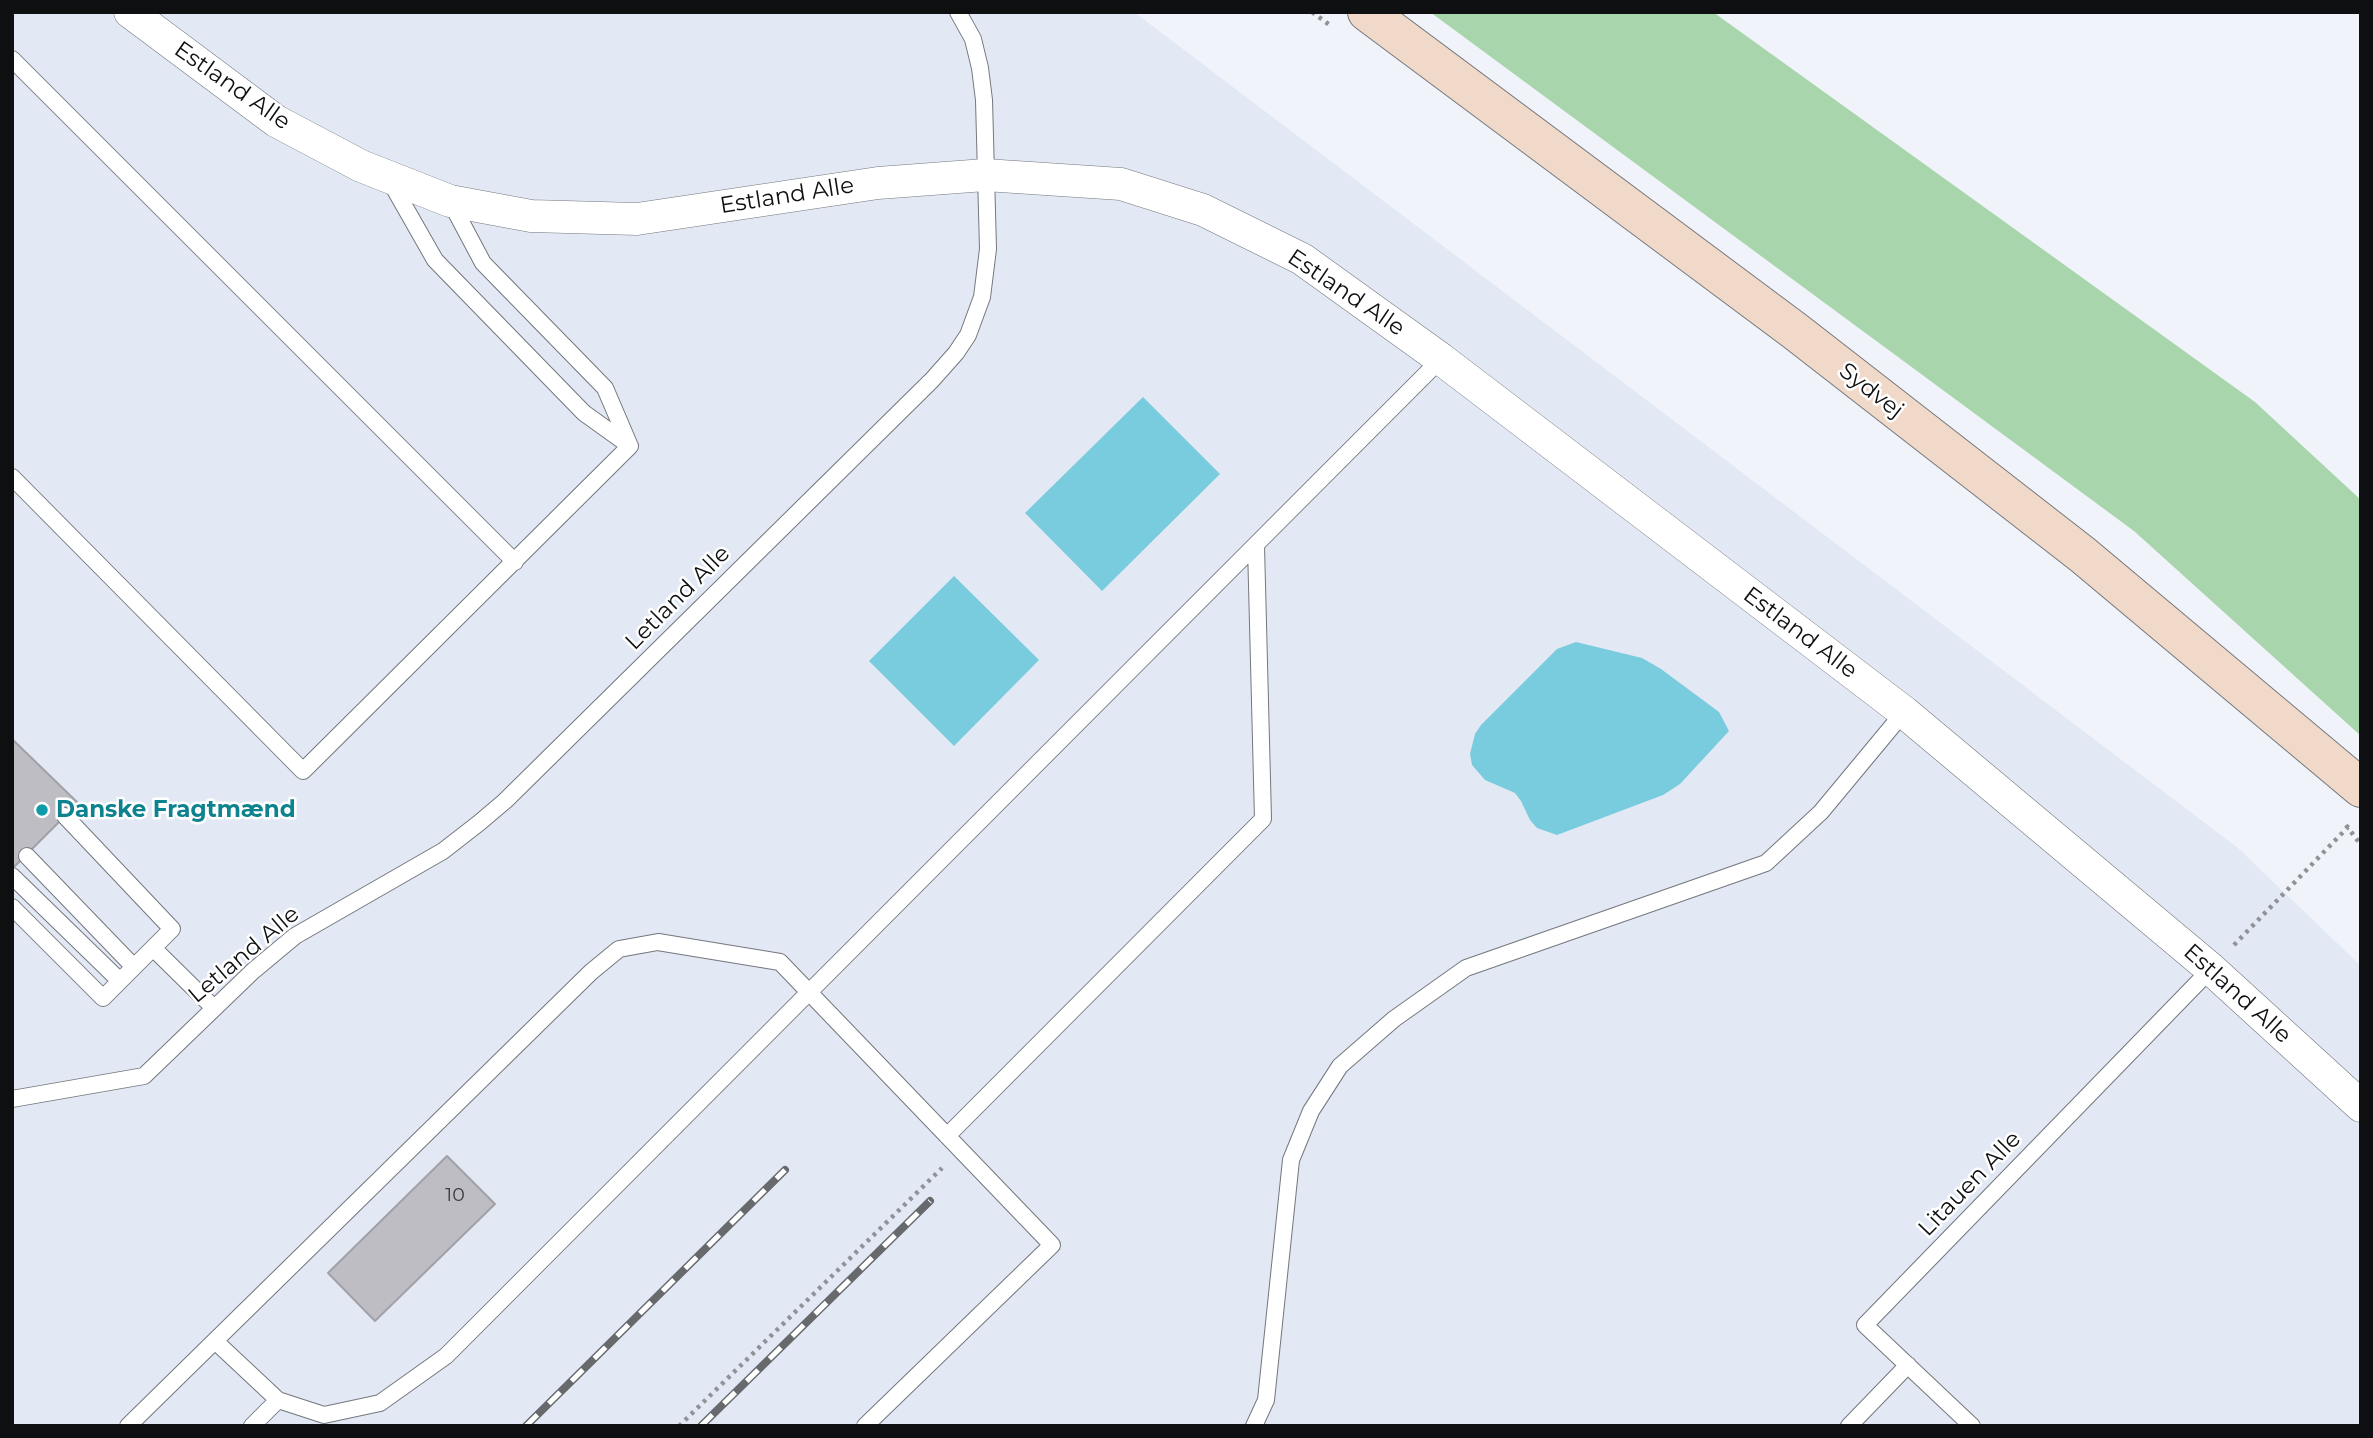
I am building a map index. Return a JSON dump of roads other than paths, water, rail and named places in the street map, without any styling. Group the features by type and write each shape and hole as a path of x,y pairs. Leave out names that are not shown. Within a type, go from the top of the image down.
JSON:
{"main road":[{"name":"Sydvej","path":"1367,12 1795,331 2083,555 2361,788"}],"street":[{"name":"Estland Alle","path":"131,12 276,121 361,166 450,201 531,216 637,219 878,183 985,176 1121,184 1203,210 1302,259 1441,359 1904,712 2211,969 2361,1107"}],"lane":[{"name":"Letland Alle","path":"12,1099 144,1076 253,971 295,936 443,851 479,824 956,354 968,335 982,297 988,250 984,100 980,68 973,39 958,12"},
{"path":"12,59 514,562"},
{"path":"388,177 435,260 584,413 630,446"},
{"path":"450,201 483,263 605,388 630,446"},
{"path":"215,1341 278,1400 325,1421 380,1403 446,1356 1441,359"},
{"path":"12,477 303,771 630,446"},
{"path":"947,1136 1263,819 1256,546"},
{"path":"1254,1426 1266,1399 1291,1160 1311,1111 1340,1066 1394,1019 1466,968 1766,863 1821,812 1904,712"},
{"path":"12,907 103,998 172,929 65,816"},
{"path":"27,856 134,967"},
{"path":"12,876 120,981"},
{"path":"128,1426 591,972 619,949 658,942 780,962 1052,1245 865,1426"},
{"path":"153,948 214,1008"},
{"name":"Litauen Alle","path":"1972,1426 1865,1325 2211,969"},
{"path":"1849,1426 1908,1365"},
{"path":"252,1426 278,1400"}],"water":[{"path":"1143,397 1220,474 1102,591 1025,513"},
{"path":"954,576 1039,660 954,746 869,661"},
{"path":"1576,642 1642,658 1661,669 1719,712 1729,731 1680,784 1663,795 1557,835 1537,828 1515,793 1485,780 1472,765 1470,754 1475,734 1481,725 1557,649"}],"railway":[{"path":"526,1426 785,1170"},
{"path":"701,1426 930,1201"}],"place":[{"name":"Danske Fragtmænd","path":"42,810"}]}
